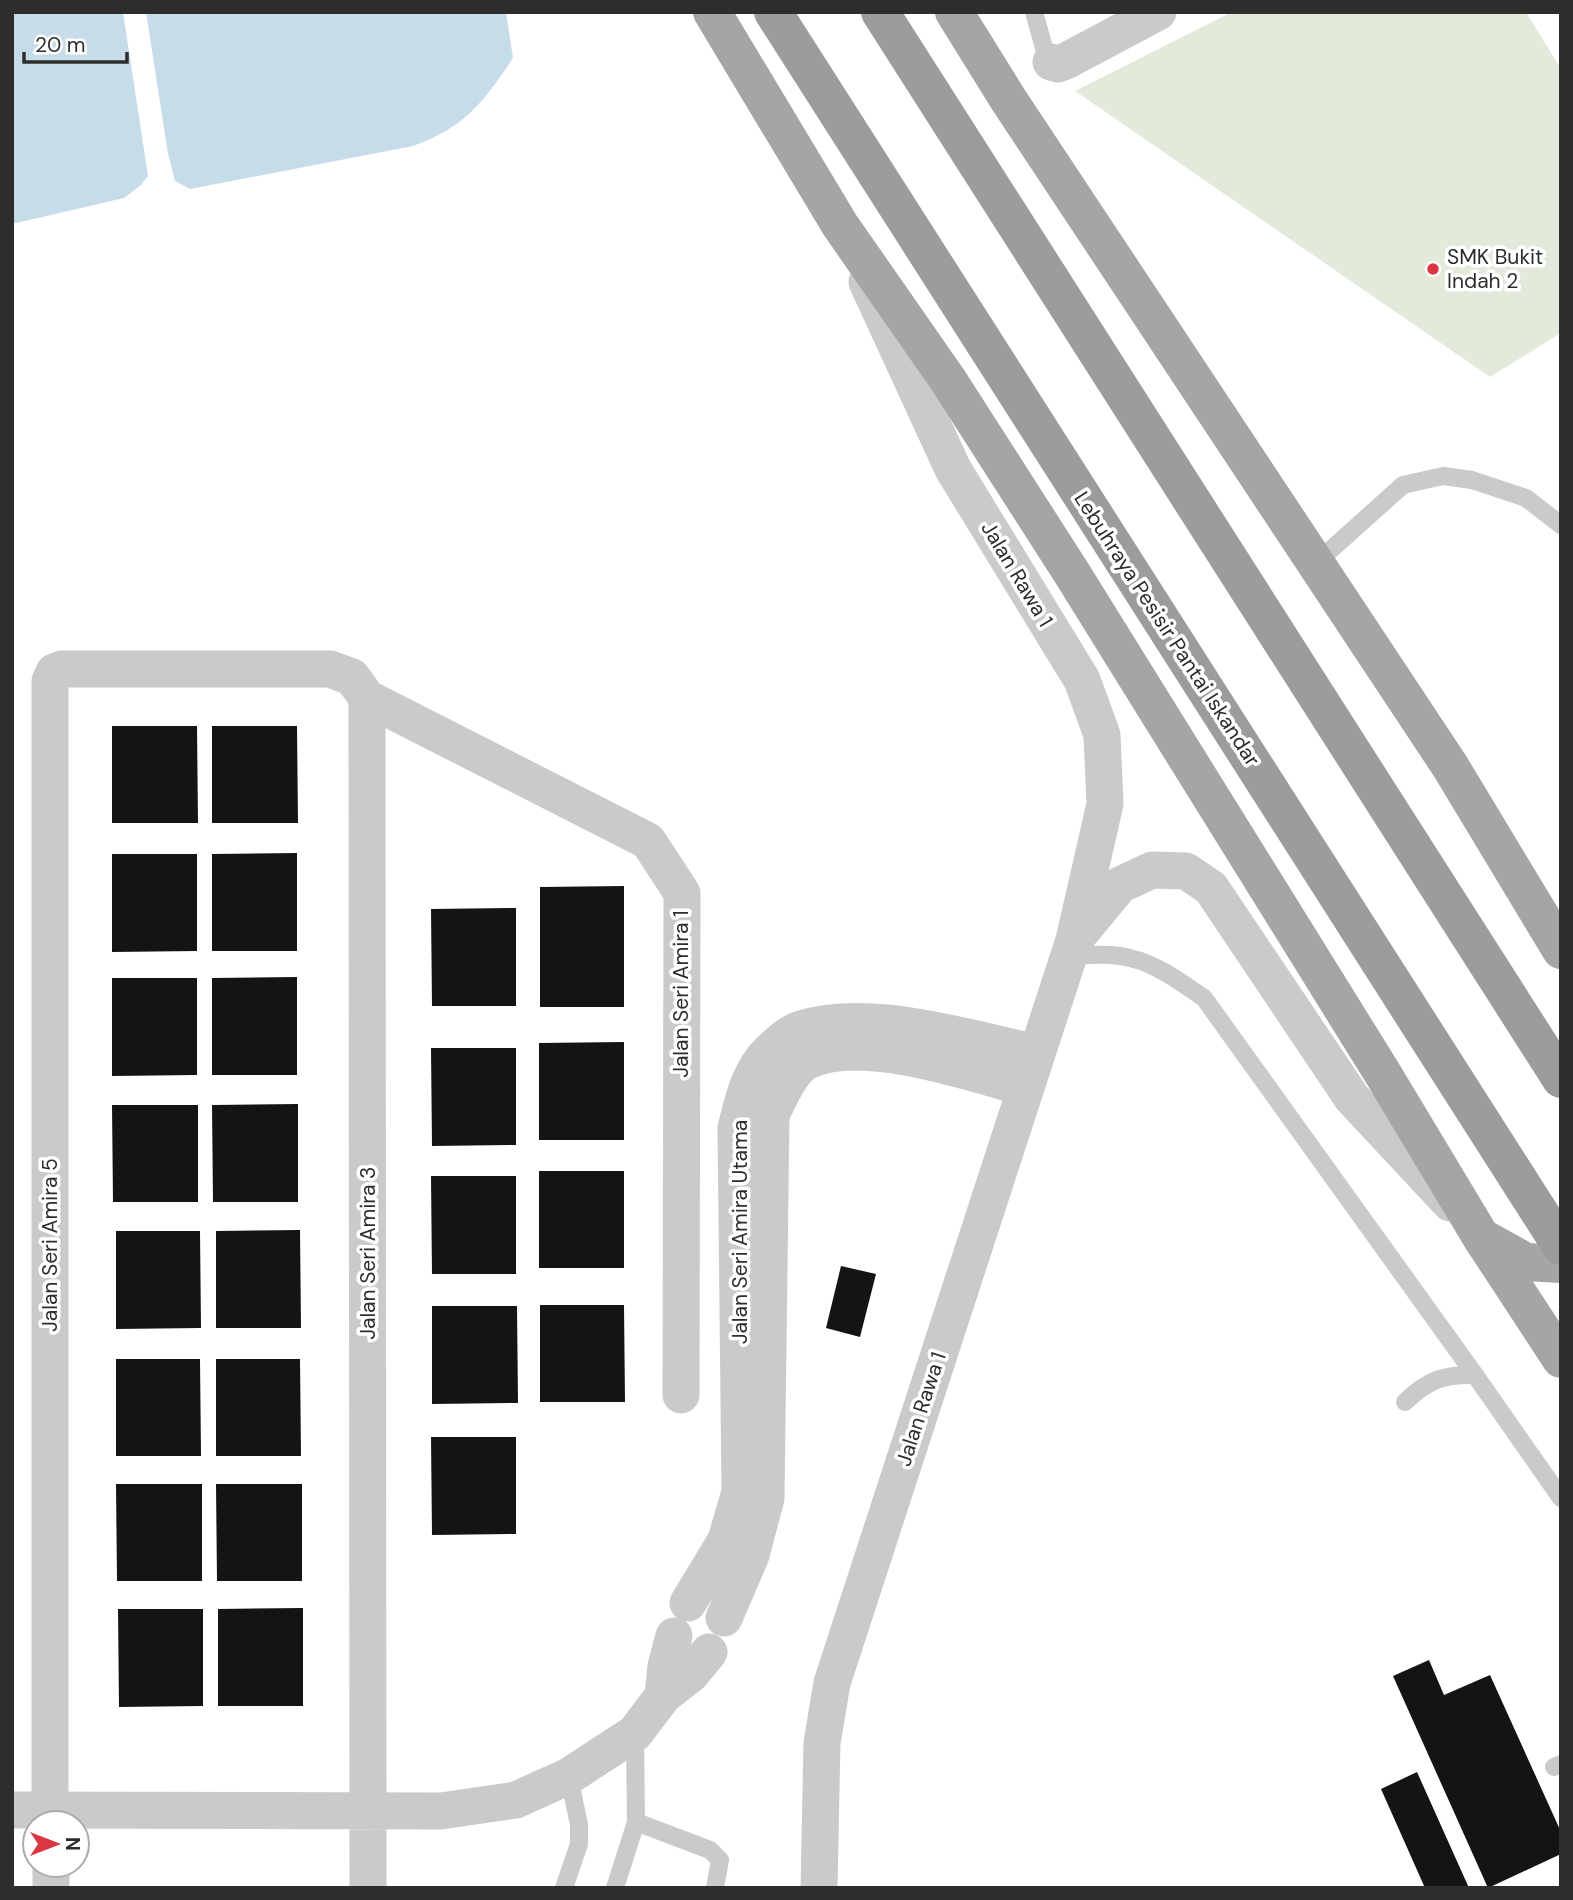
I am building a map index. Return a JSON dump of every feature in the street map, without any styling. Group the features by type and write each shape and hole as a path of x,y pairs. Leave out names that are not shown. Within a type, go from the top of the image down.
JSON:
{"highway":[{"name":"Lebuhraya Pesisir Pantai Iskandar","path":"773,12 1561,1246"},
{"path":"880,12 1561,1079"}],"main road":[{"path":"712,12 841,225 948,380 1073,575 1481,1237 1561,1359"},
{"path":"954,12 1450,766 1561,950"},
{"path":"1481,1237 1526,1262 1561,1264"}],"street":[{"path":"1051,62 1058,64 1066,61 1158,12"},
{"name":"Jalan Rawa 1","path":"819,1888 822,1744 832,1683 1072,948 1105,804 1102,735 1082,680 953,469 841,225"},
{"name":"Jalan Seri Amira 5","path":"50,1809 50,681 54,672 62,669 330,669"},
{"name":"Jalan Seri Amira 1","path":"330,669 352,677 367,698 648,841 682,893 681,1395"},
{"name":"Jalan Seri Amira 3","path":"367,698 368,1888"},
{"name":"Jalan Rawa 1","path":"1072,948 1121,885 1152,870 1186,871 1211,888 1353,1098 1481,1237"},
{"name":"Jalan Seri Amira Utama","path":"1026,1088 912,1057 838,1052 804,1063 785,1086 771,1115 766,1498 751,1555 713,1596 740,1492 736,1128 747,1086 769,1052 798,1030 846,1021 917,1027 1037,1053"},
{"path":"663,1696 666,1666 674,1636"},
{"path":"91,1816 368,1809 441,1811 516,1800 569,1776 635,1732 663,1696 691,1674 709,1652"}],"lane":[{"path":"1034,12 1046,55 1051,62"},
{"path":"1317,563 1403,485 1443,477 1472,480 1526,498 1561,525"},
{"path":"1072,948 1132,958 1171,976 1204,998 1561,1498"},
{"path":"1405,1402 1419,1389 1437,1379 1475,1375"},
{"path":"615,1888 636,1822 635,1732"},
{"path":"564,1888 579,1844 579,1825 569,1776"},
{"path":"636,1822 710,1850 720,1860 715,1888"}],"green space":[{"name":"SMK Bukit Indah 2","path":"1232,12 1526,12 1561,69 1561,333 1490,377 1075,91"}],"water":[{"path":"12,12 123,12 148,176 124,198 12,224"},
{"path":"146,12 506,12 513,58 471,112 460,122 431,139 413,146 190,189 175,181 168,154"}],"building":[{"path":"112,726 197,726 198,823 112,823"},
{"path":"212,726 297,726 298,823 212,823"},
{"path":"297,853 297,951 212,951 212,854"},
{"path":"112,854 197,854 197,951 112,952"},
{"path":"624,886 624,1007 540,1007 540,887"},
{"path":"516,908 516,1006 432,1006 431,909"},
{"path":"297,977 297,1075 212,1075 212,978"},
{"path":"112,978 197,978 197,1075 112,1076"},
{"path":"624,1042 624,1140 539,1140 539,1043"},
{"path":"431,1048 516,1048 516,1145 432,1146"},
{"path":"298,1104 298,1202 213,1202 212,1105"},
{"path":"112,1105 198,1105 198,1202 113,1202"},
{"path":"539,1171 624,1171 624,1268 539,1268"},
{"path":"431,1176 516,1176 516,1274 432,1274"},
{"path":"300,1230 301,1328 216,1328 216,1231"},
{"path":"116,1231 200,1231 201,1328 116,1329"},
{"path":"841,1266 876,1274 860,1337 826,1328"},
{"path":"540,1305 624,1305 625,1402 540,1402"},
{"path":"432,1306 517,1306 518,1403 432,1404"},
{"path":"116,1359 200,1359 201,1456 116,1456"},
{"path":"216,1359 300,1359 301,1456 216,1456"},
{"path":"431,1437 516,1437 516,1534 432,1535"},
{"path":"116,1484 202,1484 202,1581 117,1581"},
{"path":"216,1484 302,1484 302,1581 217,1581"},
{"path":"303,1608 303,1706 218,1706 218,1609"},
{"path":"118,1609 203,1609 203,1706 119,1707"},
{"path":"1429,1660 1444,1695 1490,1675 1561,1832 1561,1854 1488,1888 1393,1676"},
{"path":"1417,1772 1469,1888 1425,1888 1381,1789"}],"place":[{"name":"SMK Bukit Indah 2","path":"1433,269"}]}
